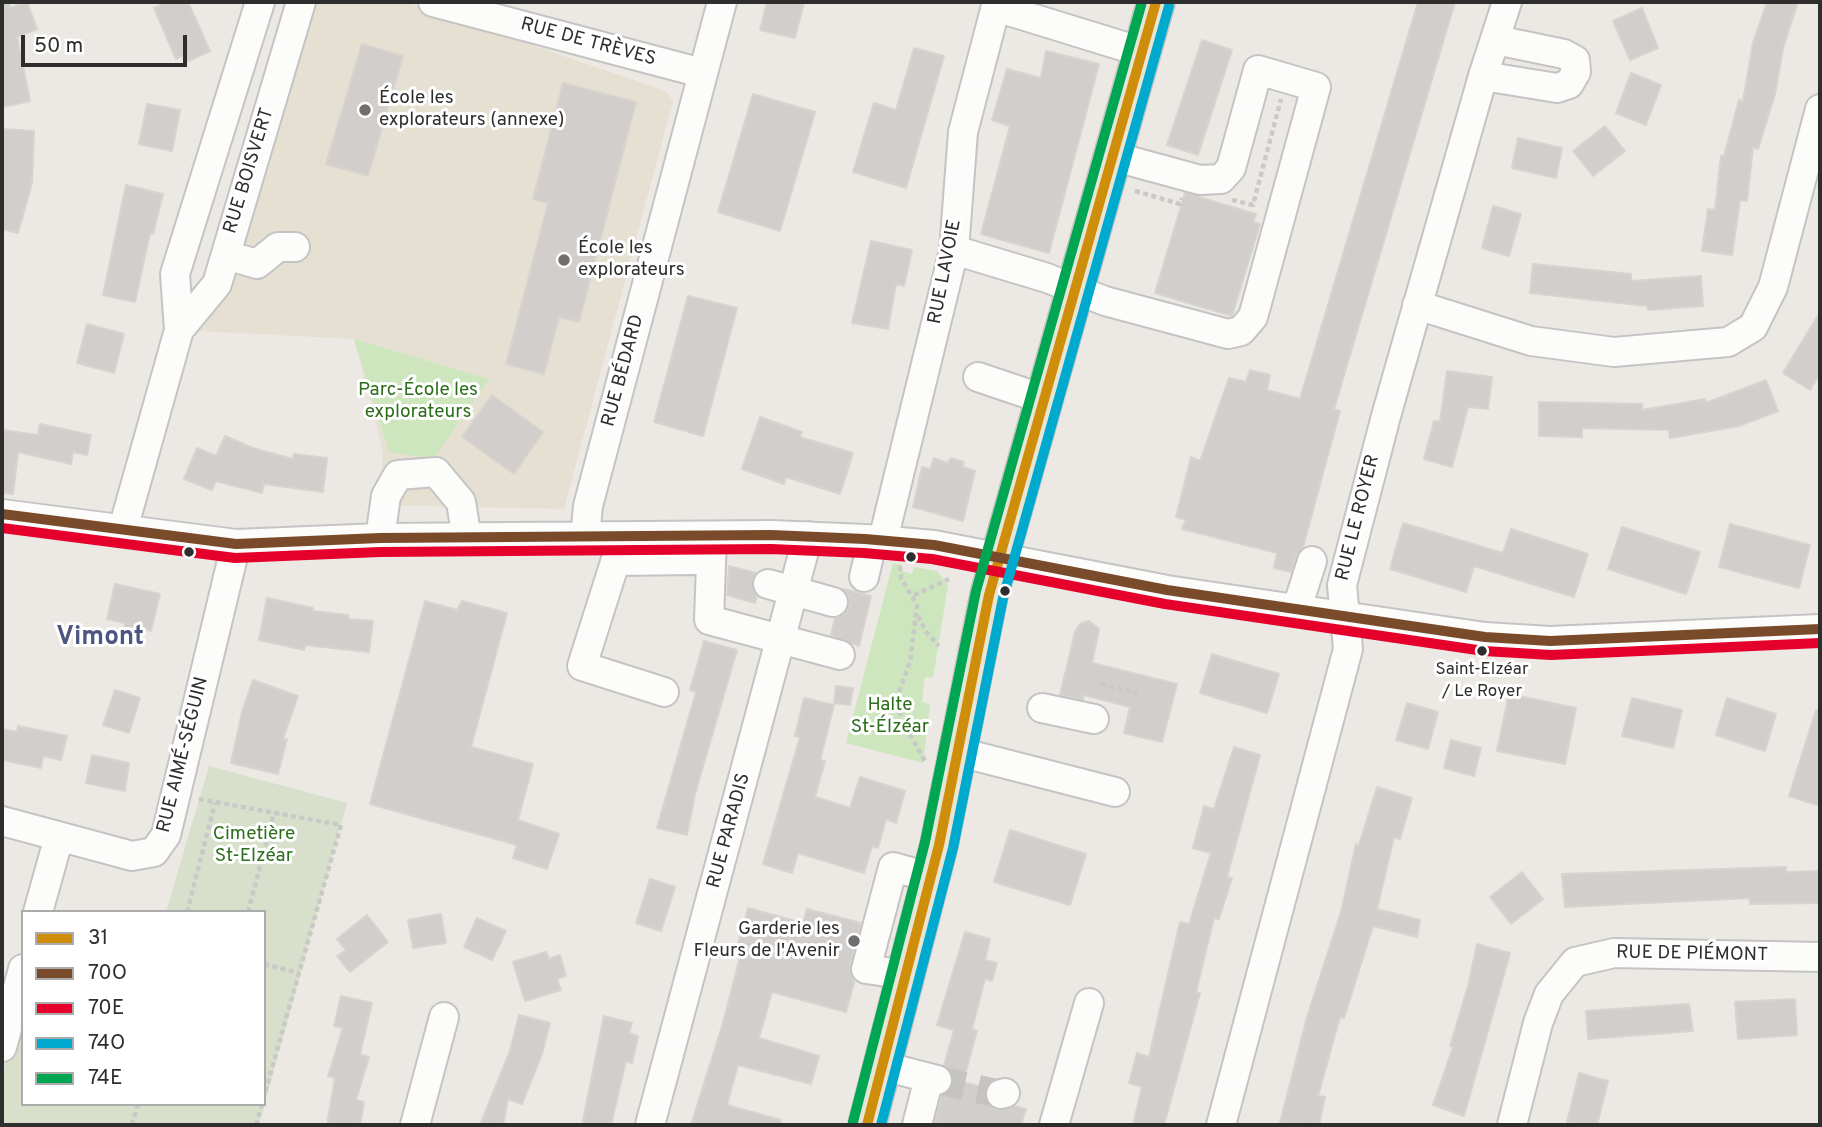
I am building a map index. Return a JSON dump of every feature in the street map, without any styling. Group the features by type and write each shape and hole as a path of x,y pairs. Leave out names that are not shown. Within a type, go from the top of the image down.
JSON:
{"main road":[{"path":"867,1125 932,878 943,757 1156,2"}],"street":[{"name":"RUE BOISVERT","path":"123,529 179,330 175,274 260,2"},
{"name":"RUE BOISVERT","path":"179,330 217,284 301,2"},
{"name":"RUE BÉDARD","path":"585,537 588,506 722,2"},
{"name":"RUE LE ROYER","path":"1220,1125 1348,649 1342,585 1417,305 1507,2"},
{"name":"RUE DE TRÈVES","path":"445,3 702,73"},
{"path":"997,5 1142,52"},
{"name":"RUE LAVOIE","path":"864,577 885,547 954,250 963,132 997,5"},
{"path":"1483,76 1557,88 1569,84 1576,72 1575,60 1564,54 1496,40"},
{"path":"954,250 1105,301 1228,334 1247,327 1256,304 1316,87 1258,70 1231,169 1221,179 1200,180 1112,156"},
{"path":"1417,305 1531,341 1614,352 1728,342 1753,327 1773,287 1813,167 1820,109"},
{"path":"226,255 257,264 278,247 296,247"},
{"path":"978,377 1044,399"},
{"path":"380,538 386,496 398,475 436,472 461,502 467,538"},
{"path":"2,514 236,544 380,538 585,537 620,549 703,548 808,536 885,547 934,545 1167,590 1485,637 1550,640 1820,629"},
{"name":"RUE PARADIS","path":"650,1125 808,536"},
{"name":"RUE AIMÉ-SÉGUIN","path":"2,821 132,856 154,852 166,835 236,544"},
{"path":"703,548 709,620 840,655"},
{"path":"620,549 582,666 664,692"},
{"path":"1297,608 1312,561"},
{"path":"768,584 833,602"},
{"path":"1042,708 1094,719"},
{"path":"943,757 1115,792"},
{"path":"39,910 59,836"},
{"path":"907,975 866,969 893,867 932,878"},
{"path":"878,925 917,936"},
{"name":"RUE DE PIÉMONT","path":"1512,1125 1538,1023 1549,994 1575,962 1614,953 1820,957"},
{"path":"2,1046 21,976"},
{"path":"1054,1125 1089,1003"},
{"path":"415,1125 444,1017"},
{"path":"883,1066 933,1079 917,1125"}],"path":[{"path":"885,547 901,578 914,595 916,613 910,662 896,700 903,723 943,757"},
{"path":"914,595 949,579"},
{"path":"916,613 926,632 939,646"},
{"path":"1101,684 1138,693"},
{"path":"188,910 215,803 341,825 266,1089"},
{"path":"249,910 274,813"},
{"path":"266,965 299,973"},
{"path":"132,1125 137,1106"},
{"path":"256,1125 261,1106"}],"shaded area":[{"path":"301,2 405,2 666,91 673,101 564,509 378,505 383,451 354,339 179,330 217,284"}],"green space":[{"name":"Parc-École les explorateurs","path":"354,339 489,379 433,459 389,452"},
{"name":"Halte St-Élzéar","path":"893,563 902,565 902,571 912,574 914,567 937,571 948,585 933,678 925,677 922,702 930,704 923,763 846,743"},
{"name":"Cimetière St-Elzéar","path":"209,766 347,803 266,1099 266,910 167,910"},
{"name":"Cimetière St-Elzéar","path":"21,1007 21,1106 264,1106 259,1125 2,1125 2,1075"}],"building":[{"path":"27,2 37,29 17,37 30,101 2,107 2,5 9,4 10,8"},
{"path":"168,2 188,2 210,51 186,62 184,55 176,59 154,8"},
{"path":"767,2 804,2 795,38 760,30"},
{"path":"1418,2 1455,2 1334,409 1340,411 1303,547 1296,556 1291,572 1274,568 1277,553 1182,529 1186,520 1176,517 1191,457 1200,461 1229,378 1246,382 1250,370 1270,375 1267,390 1300,399"},
{"path":"1767,2 1798,2 1783,48 1775,94 1758,149 1753,147 1747,201 1740,200 1732,255 1702,251 1708,209 1715,210 1721,156 1724,156 1739,100 1743,101 1753,43"},
{"path":"1642,8 1658,48 1630,60 1613,21"},
{"path":"1202,40 1232,50 1198,155 1167,145"},
{"name":"École les explorateurs (annexe)","path":"362,44 403,56 368,176 326,164"},
{"path":"914,48 944,56 906,188 853,172 874,103 896,110"},
{"path":"1046,51 1099,64 1049,253 981,234 1010,126 992,120 1007,69 1041,78"},
{"path":"1631,73 1661,85 1646,125 1616,113"},
{"name":"École les explorateurs","path":"563,83 636,102 579,322 559,317 544,374 506,364 548,203 533,199"},
{"path":"753,94 815,112 780,231 718,212"},
{"path":"147,104 180,110 172,151 139,144"},
{"path":"1605,126 1625,151 1593,176 1573,151"},
{"path":"2,129 34,131 32,183 18,233 2,229"},
{"path":"1518,138 1562,148 1556,178 1512,168"},
{"path":"126,185 163,194 153,234 150,233 135,302 103,295"},
{"path":"1185,193 1256,214 1253,222 1260,224 1232,316 1155,293"},
{"path":"1493,206 1521,214 1509,256 1482,248"},
{"path":"871,241 912,250 904,286 896,284 888,329 852,323"},
{"path":"1533,264 1631,274 1631,281 1701,276 1703,306 1648,310 1647,306 1530,293"},
{"path":"688,296 737,308 703,436 654,422"},
{"path":"1820,312 1820,373 1810,390 1783,373"},
{"path":"87,324 124,334 114,373 77,363"},
{"path":"1447,371 1492,377 1488,409 1468,407 1452,467 1424,459 1434,421 1440,422"},
{"path":"1766,380 1778,411 1739,426 1670,438 1669,430 1582,428 1582,437 1539,436 1539,402 1642,404 1642,410 1705,399 1706,403"},
{"path":"492,395 543,432 514,474 462,437"},
{"path":"760,417 802,432 800,437 853,453 840,494 786,477 784,484 742,469"},
{"path":"40,424 91,435 87,455 73,452 71,464 18,452 13,494 2,493 2,430 38,435"},
{"path":"225,436 253,448 293,459 294,454 327,458 323,492 264,484 262,493 216,481 212,490 184,479 197,448 216,456"},
{"path":"934,458 947,463 951,458 964,462 963,467 975,471 963,521 913,507 922,467 930,469"},
{"path":"1403,523 1503,553 1511,529 1588,554 1574,597 1474,566 1466,592 1390,569"},
{"path":"1730,524 1810,545 1799,588 1719,567"},
{"path":"1622,527 1700,552 1686,594 1608,569"},
{"path":"729,566 756,573 752,580 757,596 755,603 727,595"},
{"path":"115,584 160,594 151,631 143,629 138,645 121,641 125,623 107,619"},
{"path":"843,589 871,596 859,646 831,635 835,618 844,614 849,606 849,597"},
{"path":"267,598 313,608 312,611 348,615 348,619 373,621 369,652 305,645 304,650 259,640"},
{"path":"425,601 457,610 462,601 507,613 471,747 533,764 518,820 559,834 547,869 513,858 517,845 370,804"},
{"path":"1089,621 1099,629 1092,663 1177,684 1162,742 1124,733 1130,707 1084,695 1083,700 1060,695 1075,632 1080,624"},
{"path":"704,641 737,650 695,794 687,835 657,828 696,692 690,690"},
{"path":"1212,654 1279,674 1267,713 1200,693"},
{"path":"253,680 298,696 283,739 287,739 278,774 231,763 242,712"},
{"path":"836,686 853,688 850,705 834,703"},
{"path":"115,690 140,698 129,733 103,725"},
{"path":"1509,694 1576,708 1565,764 1497,751"},
{"path":"804,698 834,705 820,760 825,761 815,797 850,808 860,777 905,791 896,823 886,819 878,848 872,846 864,873 798,853 792,873 763,864 800,737 795,736"},
{"path":"1632,698 1682,710 1673,748 1622,736"},
{"path":"1727,698 1776,714 1765,751 1716,735"},
{"path":"1407,703 1438,712 1428,749 1396,740"},
{"path":"1816,710 1820,711 1820,806 1789,796"},
{"path":"18,726 67,736 61,760 43,756 41,768 2,760 2,729 17,732"},
{"path":"1451,740 1481,748 1474,776 1444,768"},
{"path":"1234,747 1260,755 1227,877 1232,878 1219,919 1214,918 1196,992 1200,993 1164,1125 1133,1125 1142,1087 1129,1083 1137,1053 1149,1057 1180,922 1189,924 1211,853 1193,848 1204,806 1214,809"},
{"path":"92,755 129,763 125,791 86,783"},
{"path":"1377,787 1412,798 1400,839 1394,837 1377,909 1420,920 1417,937 1373,926 1344,1018 1340,1017 1318,1096 1325,1097 1319,1125 1280,1123 1307,1017 1341,912 1356,844 1359,845"},
{"path":"1010,830 1086,854 1070,905 994,882"},
{"path":"1786,867 1786,872 1820,871 1820,903 1750,904 1750,898 1565,907 1562,874"},
{"path":"1522,872 1543,899 1511,924 1490,897"},
{"path":"650,879 675,887 661,931 636,923"},
{"path":"748,908 803,923 807,909 861,923 850,965 854,983 846,1012 772,992 759,1038 819,1056 811,1084 738,1065 727,1105 781,1120 780,1125 691,1125 723,1023 742,949 737,948"},
{"path":"441,914 446,943 413,948 408,920"},
{"path":"367,915 388,942 350,972 337,956 346,950 337,939"},
{"path":"477,918 506,931 492,960 464,947"},
{"path":"965,932 990,939 985,960 997,963 992,981 985,979 972,1029 977,1031 963,1082 986,1088 985,1099 996,1110 1014,1106 1026,1109 1021,1125 934,1125 942,1096 953,1083 953,1075 944,1066 954,1030 937,1025"},
{"path":"1477,944 1510,953 1464,1116 1433,1105 1453,1047 1450,1046"},
{"path":"546,952 549,959 560,955 566,976 557,979 561,990 525,1001 513,962"},
{"path":"341,996 372,1003 360,1054 369,1057 356,1100 364,1102 360,1125 327,1125 335,1078 328,1076 343,1028 334,1026"},
{"path":"1795,999 1797,1035 1738,1039 1735,1002"},
{"path":"1689,1004 1693,1031 1588,1039 1586,1011"},
{"path":"519,1015 550,1023 542,1054 522,1104 508,1099 503,1125 480,1125 510,1051"},
{"path":"604,1016 632,1023 629,1033 638,1036 632,1063 626,1061 611,1125 582,1125"},
{"path":"1579,1073 1608,1081 1597,1125 1567,1122"}],"tunnel":[{"path":"937,1080 1001,1094"}],"transit line":[{"name":"74E","path":"853,1122 925,842 976,591 1142,2"},
{"name":"31","path":"867,1125 939,845 989,595 1156,2"},
{"name":"74O","path":"881,1125 953,848 1003,598 1169,6"},
{"name":"70O","path":"2,514 236,544 380,538 771,535 865,539 934,545 1167,590 1485,637 1550,641 1820,629"},
{"name":"70E","path":"2,528 235,558 380,552 771,549 864,553 932,559 1165,604 1484,651 1551,655 1820,643"}],"place":[{"name":"École les explorateurs (annexe)","path":"365,110"},
{"name":"École les explorateurs","path":"564,260"},
{"name":"Saint-Elzéar / Le Royer","path":"1482,651"},
{"name":"Garderie les Fleurs de l'Avenir","path":"854,941"}],"district":[{"name":"Vimont","path":"100,639"}]}
